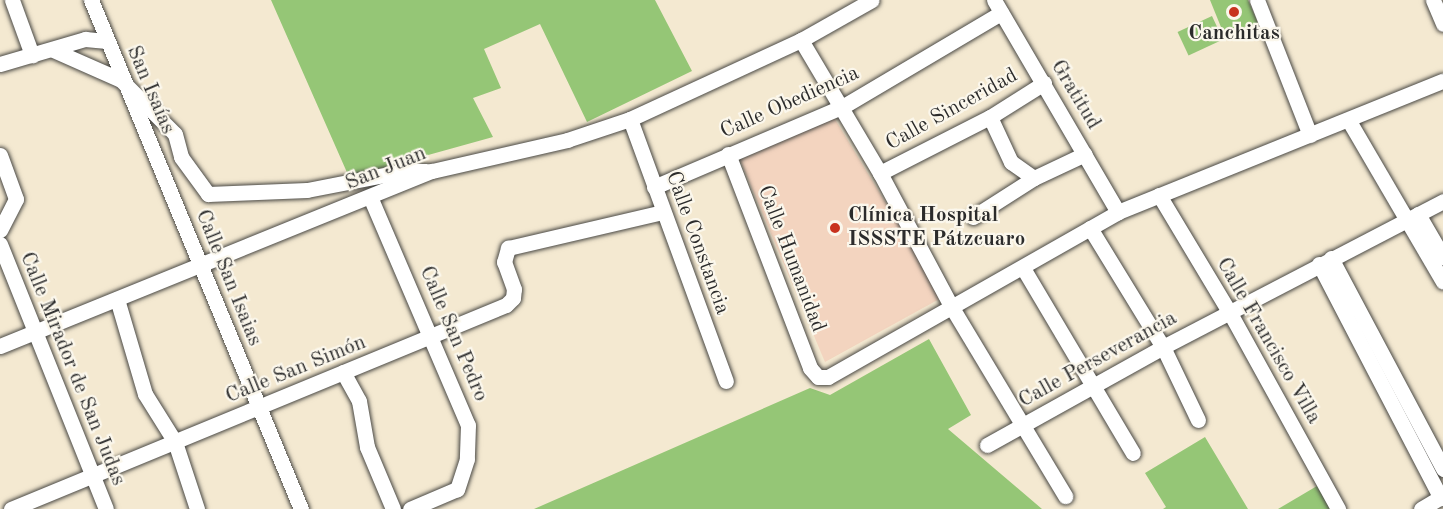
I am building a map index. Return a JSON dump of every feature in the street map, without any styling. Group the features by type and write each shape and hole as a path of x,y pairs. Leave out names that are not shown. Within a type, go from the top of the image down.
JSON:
{"street":[{"path":"12,0 32,55"},
{"name":"San Isaías","path":"91,0 121,80 172,194"},
{"name":"San Juan","path":"0,346 432,171 567,140 630,119 801,40 872,0"},
{"path":"1257,0 1310,135"},
{"path":"1433,0 1443,24"},
{"name":"Gratitud","path":"997,6 1118,212"},
{"name":"Calle Obediencia","path":"654,187 842,107 997,6"},
{"path":"0,64 85,39 107,41"},
{"path":"801,40 880,173 951,306 1025,425 1065,496"},
{"path":"52,50 121,80 175,134 181,158 208,194 307,190 405,171 432,171"},
{"path":"951,306 1023,268 1118,212 1349,121 1443,81"},
{"name":"Calle Sinceridad","path":"880,173 990,117 1044,84"},
{"path":"990,117 1011,162 1034,178"},
{"name":"Calle Constancia","path":"630,119 726,381"},
{"path":"1349,121 1443,257"},
{"name":"Calle Humanidad","path":"728,154 810,368 818,377 828,377 951,306"},
{"path":"973,217 1034,178 1085,154"},
{"name":"Calle Mirador de San Judas","path":"0,155 16,199 0,230"},
{"name":"Calle San Isaias","path":"172,194 198,267 301,509"},
{"name":"Calle Francisco Villa","path":"1159,195 1230,313 1338,509"},
{"name":"Calle San Pedro","path":"370,198 468,425 468,459 457,489 410,509"},
{"name":"Calle Perseverancia","path":"987,445 1095,387 1163,347 1443,201"},
{"name":"Calle San Simón","path":"11,509 343,372 432,339 506,305 513,298 503,253 508,248 663,212"},
{"path":"1413,216 1443,282"},
{"path":"1090,228 1163,347 1198,420"},
{"name":"Calle Mirador de San Judas","path":"0,244 106,509"},
{"path":"1325,261 1389,383 1442,497 1421,509"},
{"path":"1023,268 1132,453"},
{"path":"117,299 145,394 175,442 197,509"},
{"path":"343,372 359,401 368,447 393,509"},
{"path":"1389,383 1443,469"}],"shaded area":[{"name":"Clínica Hospital ISSSTE Pátzcuaro","path":"833,116 943,297 825,362 740,160"}],"green space":[{"path":"271,0 655,0 692,71 587,122 540,24 484,49 501,88 473,98 493,137 349,177"},
{"name":"Canchitas","path":"1210,0 1248,0 1258,23 1225,37"},
{"path":"1212,16 1223,40 1189,56 1178,32"},
{"path":"929,339 971,415 948,429 1042,509 534,509 810,388 830,395"},
{"path":"1205,437 1248,509 1163,509 1166,507 1145,473"},
{"path":"1317,486 1330,509 1278,509"}],"place":[{"name":"Canchitas","path":"1234,12"},
{"name":"Clínica Hospital ISSSTE Pátzcuaro","path":"835,228"}]}
